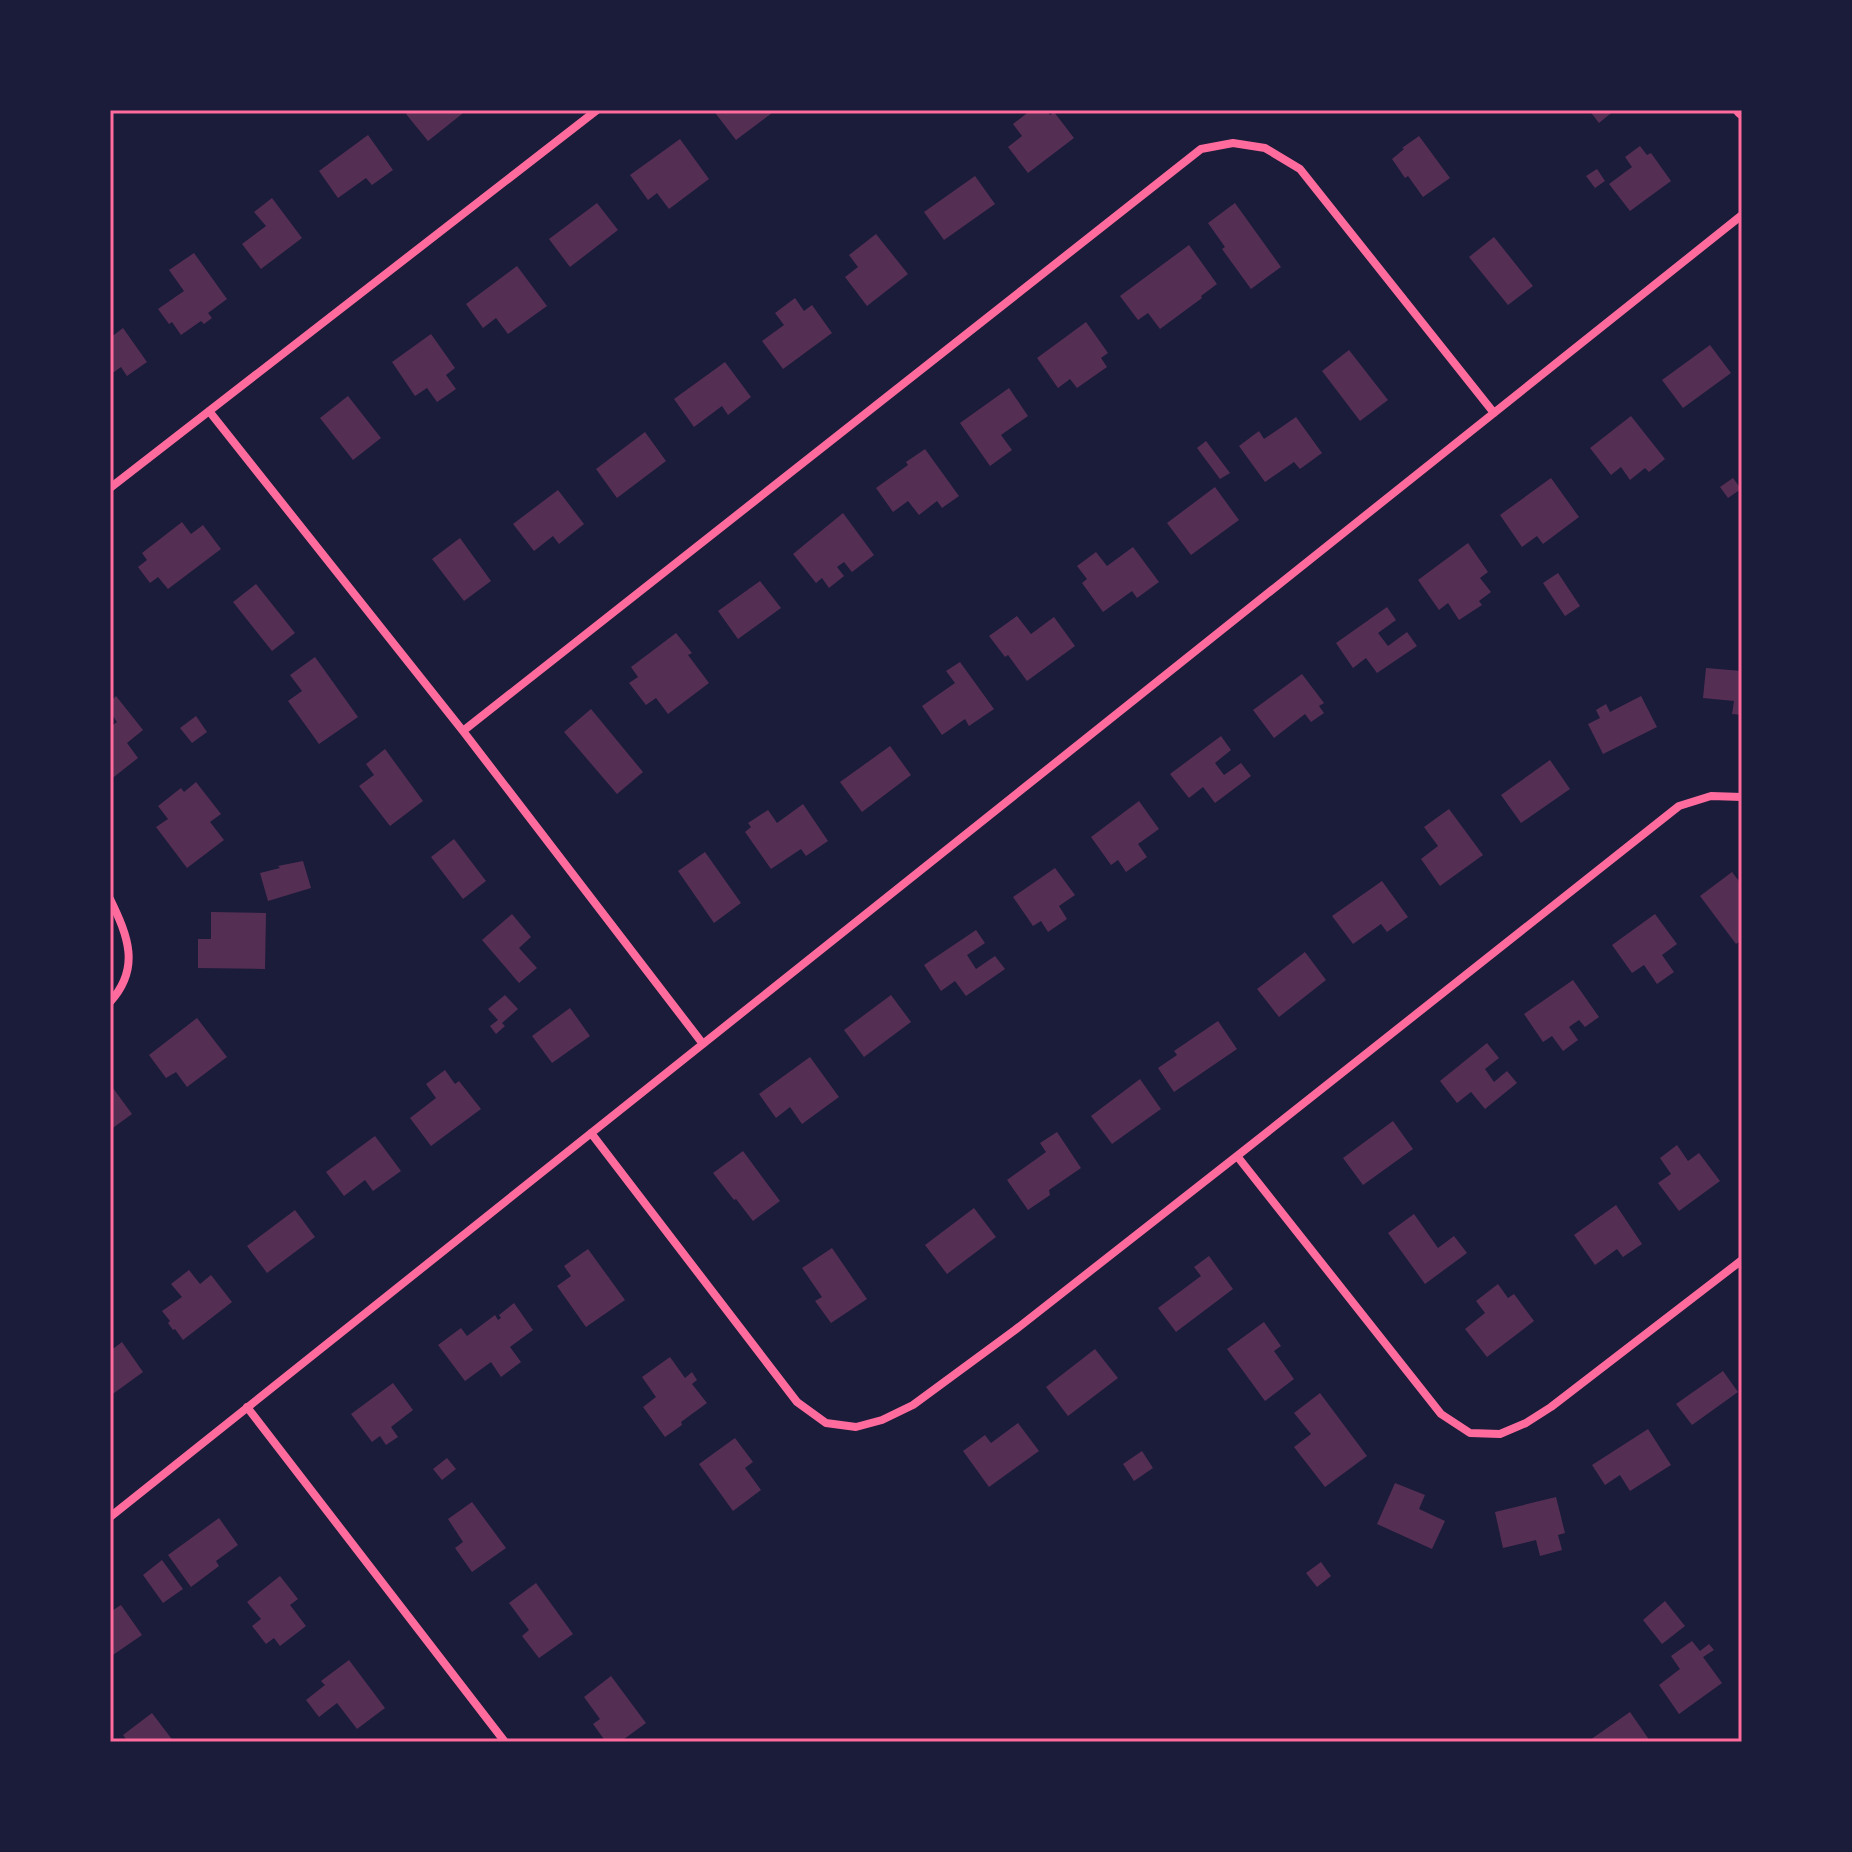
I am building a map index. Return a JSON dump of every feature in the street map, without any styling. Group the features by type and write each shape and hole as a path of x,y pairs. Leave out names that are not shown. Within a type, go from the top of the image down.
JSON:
{"street":[{"path":"110,488 597,110"},
{"path":"463,731 1201,149 1233,143 1265,148 1300,169 1494,413"},
{"path":"110,1517 1742,215"},
{"path":"209,411 463,731 703,1044"},
{"path":"591,1133 797,1402 826,1423 856,1427 882,1420 913,1405 1015,1330 1679,806 1711,796 1742,797"},
{"path":"110,899 124,929 130,961 121,991 110,1002"},
{"path":"1237,1156 1441,1414 1470,1433 1500,1434 1539,1415 1742,1260"},
{"path":"247,1407 505,1742"}],"building":[{"path":"411,110 467,110 428,141 406,114"},
{"path":"713,110 776,110 736,140"},
{"path":"1031,110 1046,110 1050,115 1054,112 1074,138 1028,173 1008,147 1022,136 1013,124"},
{"path":"1589,110 1615,110 1599,123"},
{"path":"368,135 393,170 372,185 366,178 338,198 319,171"},
{"path":"1419,136 1450,178 1423,197 1392,159"},
{"path":"680,139 709,179 669,209 657,193 648,200 630,175"},
{"path":"1640,146 1647,155 1651,153 1671,181 1630,211 1609,184 1632,167 1625,157"},
{"path":"1597,169 1605,181 1595,188 1586,176"},
{"path":"975,176 995,204 944,240 924,212"},
{"path":"272,198 302,238 261,269 242,244 266,226 254,212"},
{"path":"597,203 618,230 570,267 549,239"},
{"path":"1235,203 1281,267 1251,289 1222,249 1225,247 1208,223"},
{"path":"876,234 908,274 867,306 845,277 858,267 849,255"},
{"path":"1494,237 1533,286 1508,305 1469,257"},
{"path":"1189,245 1217,284 1160,329 1148,313 1138,320 1120,296"},
{"path":"194,253 227,299 208,313 212,318 204,324 201,321 181,335 158,309 184,291 169,270"},
{"path":"517,266 547,306 508,334 496,318 483,328 466,304"},
{"path":"795,298 804,311 812,305 832,333 783,369 762,341 784,325 775,313"},
{"path":"1086,322 1108,353 1101,358 1107,367 1077,388 1070,379 1058,388 1037,358"},
{"path":"123,328 147,362 127,376 121,367 110,375 110,338"},
{"path":"431,334 455,368 446,375 456,389 437,402 427,388 415,396 392,362"},
{"path":"1710,345 1731,373 1683,408 1662,380"},
{"path":"1349,350 1388,400 1360,421 1322,371"},
{"path":"725,362 751,397 728,415 722,406 694,427 674,399"},
{"path":"1009,388 1028,416 1001,435 1012,450 990,466 960,423"},
{"path":"348,396 381,438 353,460 320,418"},
{"path":"1631,416 1665,459 1649,472 1645,468 1630,480 1621,467 1611,475 1590,448"},
{"path":"1296,417 1322,453 1300,469 1294,462 1265,482 1239,446 1259,431 1264,439"},
{"path":"645,432 666,461 617,498 596,469"},
{"path":"1206,441 1230,473 1220,479 1197,448"},
{"path":"925,449 959,496 942,508 937,501 919,515 908,501 893,512 876,488"},
{"path":"1551,478 1579,517 1543,544 1537,536 1522,547 1500,515"},
{"path":"1733,478 1741,489 1728,498 1720,487"},
{"path":"1215,487 1239,520 1191,555 1167,523"},
{"path":"558,490 584,524 559,544 553,536 534,551 513,524"},
{"path":"843,513 874,555 852,572 844,562 837,567 844,576 829,588 822,578 816,583 793,554"},
{"path":"182,522 191,534 203,525 221,549 168,589 158,577 150,583 138,567 147,560 142,553"},
{"path":"460,538 491,581 464,601 432,559"},
{"path":"1468,543 1488,572 1480,578 1491,592 1479,601 1482,605 1459,620 1448,603 1439,610 1418,580"},
{"path":"1133,547 1159,582 1137,598 1132,591 1103,612 1082,583 1087,579 1077,566 1096,552 1107,566"},
{"path":"1558,573 1580,606 1565,616 1543,583"},
{"path":"760,581 781,608 738,639 718,611"},
{"path":"256,584 295,633 272,651 233,602"},
{"path":"1387,607 1396,620 1378,633 1388,646 1407,632 1417,646 1377,673 1366,658 1353,668 1336,643"},
{"path":"1017,616 1031,634 1054,617 1075,646 1027,681 989,636"},
{"path":"676,633 709,683 668,714 656,698 646,705 629,683 638,677 631,667"},
{"path":"315,657 358,717 319,744 288,701 302,691 290,675"},
{"path":"960,662 994,709 969,726 965,719 942,735 922,706 955,683 946,671"},
{"path":"1706,668 1742,671 1742,715 1732,714 1734,701 1703,698"},
{"path":"1302,674 1324,703 1319,706 1324,713 1311,722 1305,714 1274,738 1253,710"},
{"path":"116,696 143,730 127,743 138,758 110,780 110,727 117,722 110,712 110,702"},
{"path":"1641,696 1657,727 1603,754 1588,724 1600,718 1596,710 1606,704 1610,712"},
{"path":"591,709 643,772 617,794 564,732"},
{"path":"196,716 207,732 192,743 180,728"},
{"path":"1221,736 1231,750 1215,763 1224,775 1241,763 1251,776 1215,803 1203,787 1189,798 1170,774"},
{"path":"890,746 911,775 862,812 840,782"},
{"path":"385,749 423,801 390,826 359,786 374,775 366,764"},
{"path":"1550,760 1570,789 1521,823 1501,795"},
{"path":"196,782 221,814 210,822 224,840 187,868 156,827 168,819 158,806 181,788 184,792"},
{"path":"1139,801 1159,829 1138,844 1147,857 1126,872 1118,860 1111,865 1091,837"},
{"path":"803,804 828,841 806,856 801,849 771,869 745,832 751,827 748,823 768,810 777,823"},
{"path":"1449,809 1483,855 1440,886 1421,859 1438,846 1424,827"},
{"path":"454,839 486,881 463,899 431,857"},
{"path":"705,852 741,903 714,923 678,871"},
{"path":"303,861 311,888 268,901 260,873"},
{"path":"1055,868 1075,895 1059,906 1067,919 1048,932 1041,921 1033,926 1013,897"},
{"path":"1732,872 1742,885 1742,940 1736,944 1700,896"},
{"path":"1382,881 1408,917 1387,932 1381,924 1353,944 1332,916"},
{"path":"211,912 266,913 265,969 198,968 198,939 211,939"},
{"path":"512,914 531,937 519,948 537,968 519,983 482,940"},
{"path":"1655,914 1677,944 1662,955 1674,972 1657,984 1644,965 1632,973 1612,945"},
{"path":"976,930 985,943 967,955 976,969 995,956 1005,969 966,996 955,981 941,991 924,965"},
{"path":"1305,952 1326,980 1279,1017 1257,989"},
{"path":"1573,980 1599,1017 1585,1027 1579,1020 1569,1027 1578,1040 1563,1051 1552,1036 1543,1042 1524,1014"},
{"path":"505,995 518,1009 502,1023 505,1026 496,1034 490,1026 498,1020 488,1009"},
{"path":"891,995 911,1022 864,1057 844,1030"},
{"path":"570,1008 590,1036 552,1063 532,1036"},
{"path":"197,1018 227,1057 187,1087 176,1072 166,1078 149,1055"},
{"path":"1218,1021 1237,1049 1174,1092 1158,1068 1177,1055 1174,1051"},
{"path":"1487,1043 1499,1058 1485,1069 1494,1082 1507,1071 1517,1083 1485,1109 1471,1092 1457,1103 1440,1081"},
{"path":"810,1057 839,1097 802,1124 790,1107 776,1118 759,1094"},
{"path":"445,1070 455,1084 459,1081 481,1109 431,1146 410,1118 436,1098 426,1084"},
{"path":"1140,1079 1161,1109 1112,1144 1091,1116"},
{"path":"110,1084 132,1114 110,1130"},
{"path":"1393,1121 1413,1149 1363,1185 1343,1158"},
{"path":"1057,1132 1081,1168 1049,1190 1050,1195 1028,1210 1007,1180 1046,1152 1040,1143"},
{"path":"375,1136 401,1171 373,1191 365,1180 344,1196 326,1172"},
{"path":"1677,1145 1688,1161 1699,1153 1720,1181 1679,1211 1658,1183 1671,1174 1660,1158"},
{"path":"743,1151 780,1201 753,1221 713,1173"},
{"path":"1616,1205 1642,1244 1623,1257 1617,1249 1595,1265 1574,1235"},
{"path":"974,1208 996,1237 947,1274 925,1245"},
{"path":"295,1210 315,1237 267,1273 247,1246"},
{"path":"1414,1214 1438,1248 1454,1236 1467,1253 1425,1284 1388,1233"},
{"path":"832,1248 867,1299 831,1323 815,1301 822,1297 802,1268"},
{"path":"588,1249 625,1300 586,1327 557,1286 571,1276 564,1266"},
{"path":"1209,1256 1233,1289 1176,1332 1158,1308 1201,1276 1194,1267"},
{"path":"189,1270 200,1284 211,1275 232,1302 183,1340 162,1311 182,1297 171,1284"},
{"path":"1498,1284 1508,1298 1514,1294 1534,1321 1487,1357 1465,1329 1485,1313 1476,1301"},
{"path":"514,1303 533,1330 510,1347 521,1362 501,1377 491,1362 465,1381 438,1345 461,1328 467,1336 495,1315 498,1320 501,1318 499,1315"},
{"path":"1264,1322 1281,1346 1274,1351 1294,1379 1265,1401 1227,1349"},
{"path":"122,1342 143,1372 110,1396 110,1351"},
{"path":"1095,1349 1118,1378 1068,1416 1046,1387"},
{"path":"670,1357 685,1378 692,1372 697,1380 692,1384 707,1403 665,1437 643,1407 656,1397 642,1377"},
{"path":"1723,1371 1738,1392 1692,1425 1676,1404"},
{"path":"393,1383 413,1410 391,1427 398,1437 386,1445 380,1436 372,1442 351,1414"},
{"path":"1320,1393 1367,1456 1325,1487 1294,1447 1311,1434 1294,1413"},
{"path":"1018,1423 1039,1451 989,1487 963,1451 985,1435 991,1443"},
{"path":"1648,1429 1671,1465 1630,1491 1620,1475 1605,1485 1592,1465"},
{"path":"735,1438 753,1462 745,1468 761,1490 733,1511 699,1464"},
{"path":"1142,1451 1153,1468 1134,1481 1123,1464"},
{"path":"447,1458 456,1469 442,1480 433,1469"},
{"path":"1395,1483 1425,1495 1419,1509 1445,1521 1432,1549 1377,1524"},
{"path":"1556,1497 1565,1533 1558,1535 1562,1550 1540,1556 1536,1540 1503,1548 1495,1512"},
{"path":"472,1502 506,1548 472,1572 455,1548 463,1542 448,1519"},
{"path":"219,1518 238,1545 216,1561 219,1566 191,1587 168,1555"},
{"path":"162,1560 183,1589 163,1603 143,1575"},
{"path":"1321,1562 1331,1576 1317,1587 1306,1573"},
{"path":"280,1576 298,1599 290,1605 306,1626 280,1646 274,1638 266,1644 252,1626 261,1619 247,1602"},
{"path":"536,1583 573,1634 539,1658 522,1636 529,1630 509,1603"},
{"path":"1665,1601 1685,1626 1662,1644 1643,1620"},
{"path":"121,1605 142,1635 110,1657 110,1612"},
{"path":"1692,1641 1700,1651 1709,1644 1714,1650 1703,1657 1722,1683 1679,1714 1659,1685 1680,1669 1671,1656"},
{"path":"349,1660 385,1708 357,1729 337,1703 319,1717 306,1700 325,1685 321,1681"},
{"path":"611,1676 646,1723 620,1742 606,1742 593,1724 600,1719 584,1697"},
{"path":"1630,1712 1650,1741 1587,1742"},
{"path":"152,1713 174,1742 128,1742 123,1735"}]}
